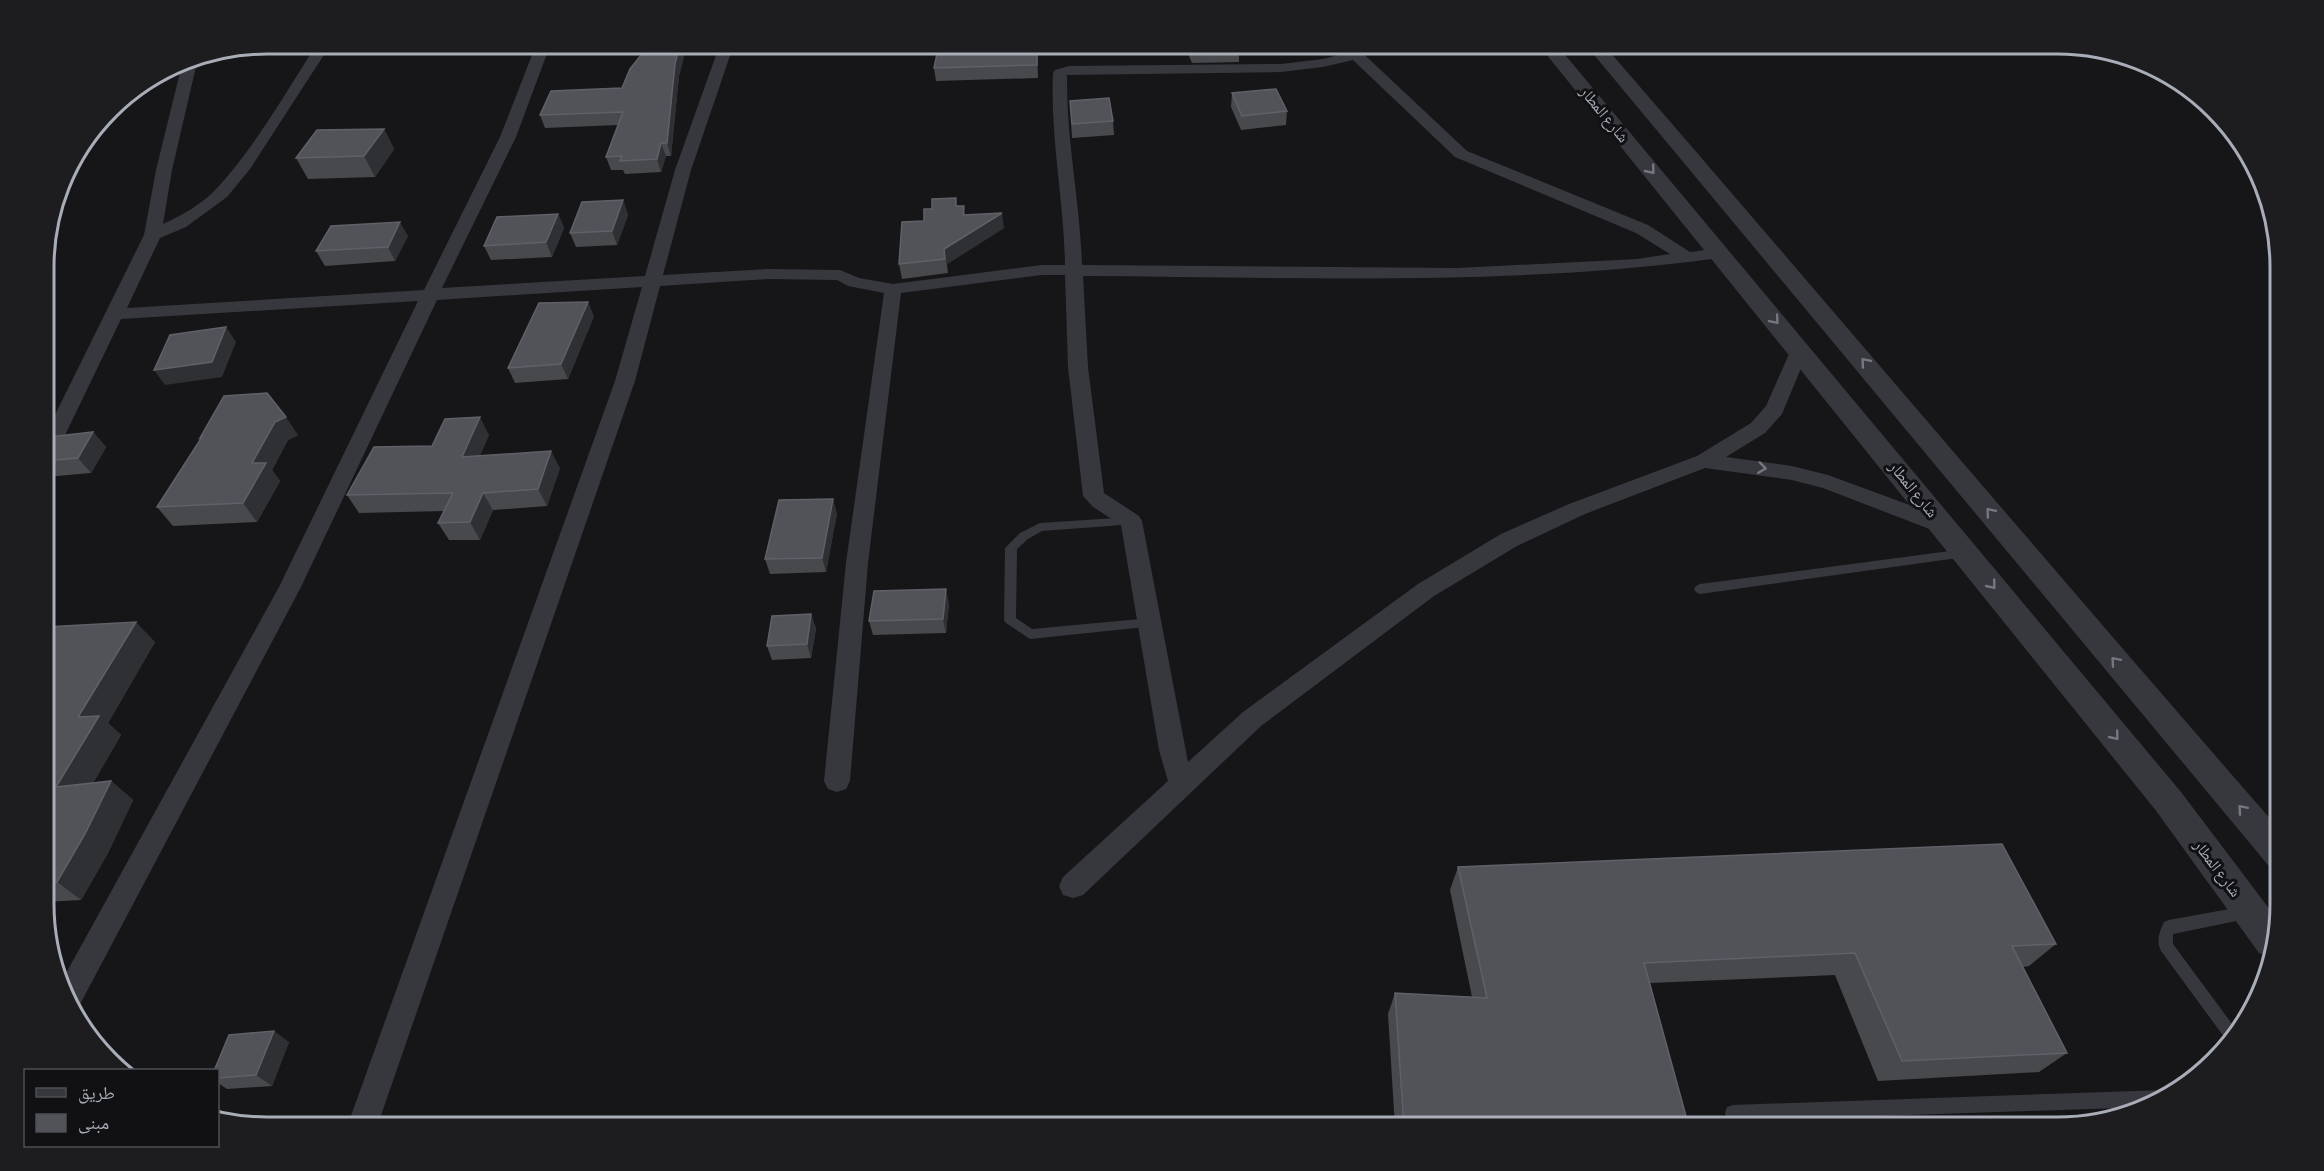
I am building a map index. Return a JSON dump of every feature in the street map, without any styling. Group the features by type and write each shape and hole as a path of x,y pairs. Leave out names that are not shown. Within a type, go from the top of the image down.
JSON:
{"street":[{"path":"153,235 180,223 221,194 242,169 317,54"},
{"path":"72,990 290,587 508,137 539,54"},
{"path":"366,1117 625,381 682,170 723,54"},
{"name":"شارع المطار","path":"1555,54 1800,349 2169,802 2268,935"},
{"path":"1603,54 2270,842"},
{"path":"1182,784 1172,750 1151,622 1131,521 1094,496 1083,414 1075,325 1075,270 1067,167 1059,113 1060,73 1063,71 1281,68 1323,63 1356,55 1461,154 1642,229 1686,257"},
{"path":"54,437 153,235 164,171 188,69"},
{"path":"113,314 813,273 840,275 854,282 893,289 1030,271 1457,273 1637,264 1719,253"},
{"path":"837,781 857,563 893,289"},
{"path":"1073,886 1252,719 1425,590 1509,540 1577,509 1704,461 1758,428 1775,409 1800,349"},
{"path":"1704,461 1792,473 1828,482 1945,527"}],"lane":[{"path":"1131,521 1041,527 1024,536 1011,548 1010,620 1030,634 1151,622"},
{"path":"1700,589 1966,553"},
{"path":"2229,1031 2166,946 2166,934 2169,927 2250,912"},
{"path":"1733,1113 2144,1099"}],"building":[{"path":"642,54 678,54 667,143 661,143 657,159 620,161 622,156 606,157 623,112 540,115 551,91 622,88 630,69"},
{"path":"937,54 1037,54 1037,65 934,68"},
{"path":"1276,89 1287,111 1242,116 1232,93"},
{"path":"1109,98 1113,121 1072,124 1070,101"},
{"path":"384,129 364,156 296,158 317,130"},
{"path":"956,198 956,206 964,206 963,215 1002,213 944,249 945,259 899,264 902,222 924,221 924,209 932,209 932,199"},
{"path":"623,200 612,231 570,233 582,202"},
{"path":"558,214 546,242 484,246 497,217"},
{"path":"400,222 388,247 316,251 331,226"},
{"path":"588,302 561,364 508,368 539,303"},
{"path":"226,327 212,362 154,370 170,335"},
{"path":"267,393 286,417 275,422 252,463 266,463 243,503 157,507 202,437 200,438 224,396"},
{"path":"480,417 462,457 551,451 538,489 483,493 470,522 438,523 453,493 347,495 374,447 432,446 445,419"},
{"path":"93,432 78,458 54,460 54,436"},
{"path":"833,499 822,558 765,559 779,500"},
{"path":"946,589 943,619 869,621 874,591"},
{"path":"811,614 807,644 767,646 772,616"},
{"path":"136,622 78,717 99,716 56,787 111,781 85,834 57,882 54,882 54,627"},
{"path":"2002,844 2056,944 2012,946 2067,1053 1902,1061 1855,953 1644,963 1686,1117 1403,1117 1395,993 1487,998 1458,867"},
{"path":"274,1031 256,1075 219,1078 219,1069 215,1069 229,1035"}]}
